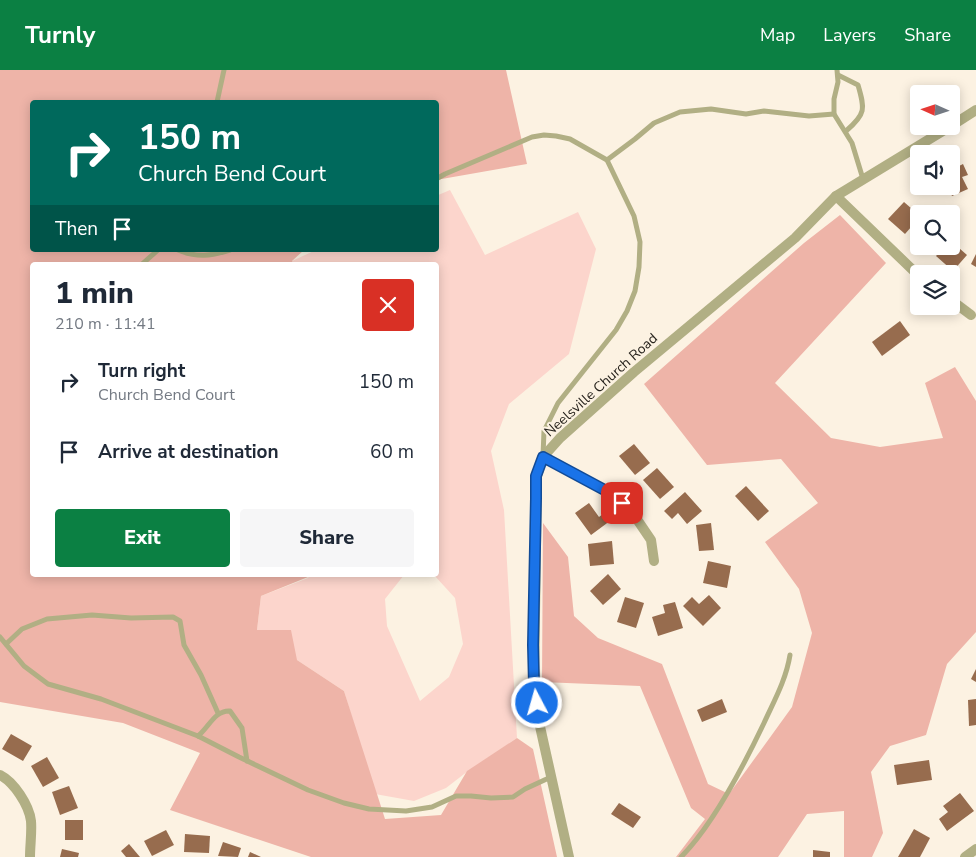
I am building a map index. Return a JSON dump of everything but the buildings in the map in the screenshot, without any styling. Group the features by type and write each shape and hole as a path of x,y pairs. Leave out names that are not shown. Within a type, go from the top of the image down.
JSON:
{"street":[{"name":"Neelsville Church Road","path":"960,120 976,110"},
{"name":"Neelsville Church Road","path":"569,857 539,722 534,684 536,476 543,457 560,438 634,372 794,238 836,196 936,135"},
{"path":"836,196 910,267"},
{"path":"960,307 971,315"},
{"path":"543,457 612,494 632,512 651,540 654,561"},
{"path":"0,776 6,778 22,798 31,819 30,857"},
{"path":"965,857 976,849"}],"lane":[{"path":"217,100 224,70"},
{"path":"837,72 838,82 834,99 834,114 852,142 863,180"},
{"path":"837,72 858,85 864,105 858,121 846,131"},
{"path":"607,160 654,123 680,112 711,109 746,114 764,110 809,116 834,114"},
{"path":"439,178 504,148 532,138 544,135 556,136 570,139 607,160 634,216 640,242 639,268 635,291 616,330 558,404 544,431 543,457"},
{"path":"144,262 156,252"},
{"path":"183,252 211,256 224,252"},
{"path":"6,644 22,630 46,619 92,615 131,618 173,617 180,621 184,645 201,675 218,713"},
{"path":"0,637 24,666 48,684 100,699 198,736 247,762 308,790 344,803 369,809 406,811 432,807 456,796 513,797 551,776"},
{"path":"681,857 698,837 748,756 782,686 790,655"},
{"path":"198,736 218,713 223,710 230,711 242,728 247,762"}],"shaded area":[{"path":"0,70 506,70 527,164 439,179 439,100 30,100 30,252 302,252 292,262 30,262 30,577 308,577 261,596 257,630 291,630 297,660 344,691 385,819 441,815 467,771 517,738 533,749 557,857 311,857 170,810 200,753 123,723 0,702"},
{"path":"450,190 485,255 578,212 596,249 569,354 509,404 491,451 504,510 517,738 446,788 414,801 375,794 344,691 297,660 257,630 261,596 309,577 402,577 385,599 387,626 420,701 449,677 463,644 455,598 436,577 439,577 439,262 292,261 312,252 439,252 439,195"},
{"path":"840,215 886,263 775,383 831,438 880,447 943,438 925,383 955,367 976,401 976,632 947,664 926,735 890,746 871,772 883,833 872,857 844,857 844,811 807,814 778,857 676,857 705,819 691,808 640,686 542,682 543,523 568,557 574,616 598,638 662,664 708,784 729,794 792,707 812,633 799,589 765,542 818,503 781,459 707,465 644,384 804,243"}],"route":[{"path":"537,703 534,684 533,645 536,476 543,457 612,494 622,503"}]}
